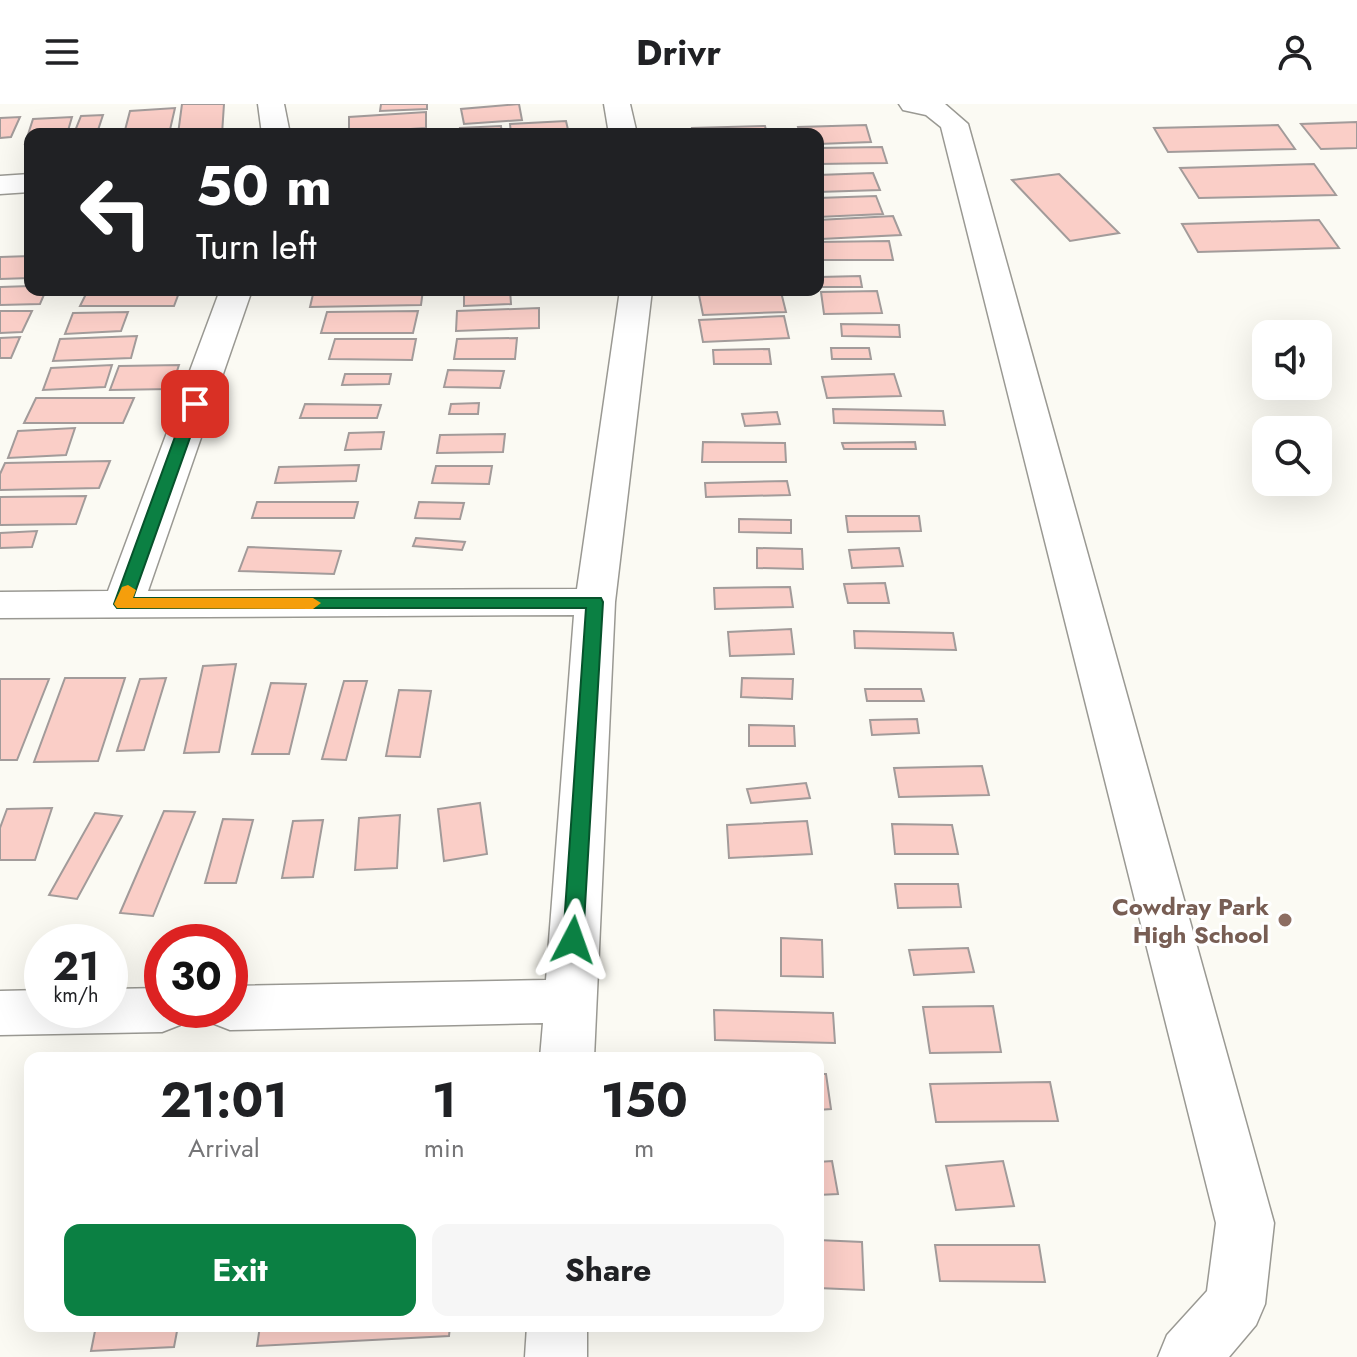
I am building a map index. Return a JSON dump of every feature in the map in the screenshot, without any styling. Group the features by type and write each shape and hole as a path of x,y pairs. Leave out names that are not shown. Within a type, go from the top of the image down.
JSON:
{"street":[{"path":"271,104 275,128"},
{"path":"617,104 622,128"},
{"path":"912,104 935,109 954,124 1245,1223 1235,1304 1189,1357"},
{"path":"0,185 24,183"},
{"path":"123,604 234,296"},
{"path":"567,1052 595,602 635,296"},
{"path":"0,605 595,602"},
{"path":"248,1008 569,1001"},
{"path":"0,1013 144,1010"},
{"path":"556,1357 557,1332"}],"building":[{"path":"182,104 224,104 222,128 179,128"},
{"path":"381,104 427,104 427,109 380,111"},
{"path":"519,104 522,120 464,124 461,109"},
{"path":"175,108 170,128 126,128 130,111"},
{"path":"426,112 426,128 349,128 349,117"},
{"path":"103,115 99,128 76,128 81,116"},
{"path":"20,117 11,137 0,138 0,118"},
{"path":"72,117 69,128 30,128 33,119"},
{"path":"566,121 568,128 510,128 510,124"},
{"path":"1357,122 1357,148 1321,149 1301,124"},
{"path":"866,125 871,142 824,144 824,128 798,127"},
{"path":"1278,125 1295,149 1168,152 1154,128"},
{"path":"501,126 501,128 460,128"},
{"path":"765,126 766,128 692,128"},
{"path":"882,147 887,163 824,164 824,148"},
{"path":"1314,164 1336,195 1199,198 1180,168"},
{"path":"873,173 880,190 824,192 824,175"},
{"path":"1059,174 1119,233 1070,241 1012,180"},
{"path":"876,196 883,214 824,217 824,198"},
{"path":"893,216 901,235 824,239 824,220"},
{"path":"1319,220 1339,248 1198,252 1182,224"},
{"path":"889,241 893,260 824,260 824,242"},
{"path":"24,256 24,278 0,279 0,257"},
{"path":"860,276 862,287 824,287 824,277"},
{"path":"24,286 24,296 43,296 40,304 0,305 0,287"},
{"path":"877,291 882,313 824,314 822,296 824,292"},
{"path":"85,296 178,296 174,306 80,306"},
{"path":"313,296 422,296 421,305 310,307"},
{"path":"464,296 510,296 511,304 464,306"},
{"path":"699,296 782,296 786,312 703,315"},
{"path":"539,308 539,328 456,331 457,311"},
{"path":"0,311 32,311 22,332 0,333"},
{"path":"418,311 413,333 321,333 327,312"},
{"path":"128,312 121,331 65,334 73,313"},
{"path":"784,316 789,338 703,342 699,320"},
{"path":"841,324 899,325 900,337 842,336"},
{"path":"137,336 131,358 53,361 60,339"},
{"path":"20,337 11,358 0,358 0,338"},
{"path":"517,338 515,359 454,359 457,339"},
{"path":"335,339 416,339 412,360 329,359"},
{"path":"831,348 869,348 871,359 832,359"},
{"path":"769,349 771,364 714,364 713,350"},
{"path":"112,365 105,387 43,390 51,368"},
{"path":"179,365 171,389 110,390 119,366"},
{"path":"448,370 504,371 500,388 444,387"},
{"path":"345,374 391,374 389,384 342,385"},
{"path":"894,374 901,396 827,398 822,377"},
{"path":"36,398 134,398 123,423 24,423"},
{"path":"479,403 478,414 449,414 451,404"},
{"path":"305,404 381,405 377,418 300,418"},
{"path":"833,409 943,411 945,425 834,423"},
{"path":"777,412 780,424 745,426 742,414"},
{"path":"75,428 66,455 8,458 18,431"},
{"path":"384,432 381,449 345,450 349,433"},
{"path":"505,434 503,452 437,453 440,435"},
{"path":"703,442 785,443 786,462 702,462"},
{"path":"915,442 916,449 844,449 842,443"},
{"path":"110,461 99,488 0,490 0,474 5,463"},
{"path":"359,465 356,481 275,483 279,467"},
{"path":"436,466 492,466 489,484 432,483"},
{"path":"787,481 790,495 706,497 705,483"},
{"path":"86,496 76,524 0,525 0,497"},
{"path":"257,502 358,502 354,518 252,518"},
{"path":"419,502 464,503 460,519 415,518"},
{"path":"846,516 919,516 921,531 848,532"},
{"path":"739,519 791,520 791,533 739,532"},
{"path":"37,531 32,547 0,548 0,533"},
{"path":"416,538 465,542 462,550 413,546"},
{"path":"248,547 341,551 334,574 239,571"},
{"path":"757,548 802,549 803,569 757,568"},
{"path":"899,548 903,566 852,568 849,550"},
{"path":"885,583 889,603 848,603 844,584"},
{"path":"790,587 793,607 715,609 714,588"},
{"path":"791,629 794,654 730,656 728,632"},
{"path":"854,631 953,633 956,650 855,648"},
{"path":"236,664 219,752 184,753 203,666"},
{"path":"65,678 125,678 98,761 34,762"},
{"path":"166,678 144,750 117,751 140,679"},
{"path":"742,678 793,679 792,699 741,697"},
{"path":"0,679 49,679 17,760 0,760"},
{"path":"344,681 367,681 346,760 322,759"},
{"path":"271,683 306,684 289,754 252,754"},
{"path":"865,689 921,689 924,701 867,701"},
{"path":"399,690 431,691 420,757 386,756"},
{"path":"917,719 919,733 872,735 870,720"},
{"path":"749,725 794,726 795,746 749,746"},
{"path":"982,766 989,795 899,797 894,768"},
{"path":"806,783 810,798 751,803 747,789"},
{"path":"480,803 487,854 444,861 438,809"},
{"path":"52,808 35,860 0,860 0,828 7,809"},
{"path":"164,811 195,812 153,916 120,913"},
{"path":"95,813 122,816 77,899 49,895"},
{"path":"400,815 397,868 355,870 359,818"},
{"path":"223,819 253,820 236,883 205,883"},
{"path":"323,820 313,877 282,878 293,821"},
{"path":"807,821 812,854 729,858 727,825"},
{"path":"892,824 952,825 958,854 895,854"},
{"path":"895,884 958,884 961,907 898,908"},
{"path":"781,938 822,940 823,977 781,976"},
{"path":"968,948 974,972 914,975 909,950"},
{"path":"993,1006 1001,1052 930,1053 923,1007"},
{"path":"714,1010 833,1013 835,1043 715,1040"},
{"path":"824,1074 826,1074 831,1109 824,1110"},
{"path":"1050,1082 1058,1121 936,1122 930,1084"},
{"path":"832,1161 838,1194 824,1195 824,1162"},
{"path":"1003,1161 1014,1206 956,1210 946,1166"},
{"path":"824,1240 862,1242 864,1290 824,1288"},
{"path":"935,1245 1039,1245 1045,1282 940,1281"},
{"path":"95,1332 177,1332 174,1347 91,1351"},
{"path":"259,1332 449,1332 449,1336 257,1346"}],"slow traffic":[{"path":"128,590 123,604 313,603"}],"place":[{"name":"Cowdray Park High School","path":"1285,920"}],"route":[{"path":"195,404 123,604 595,602 573,940"}]}
